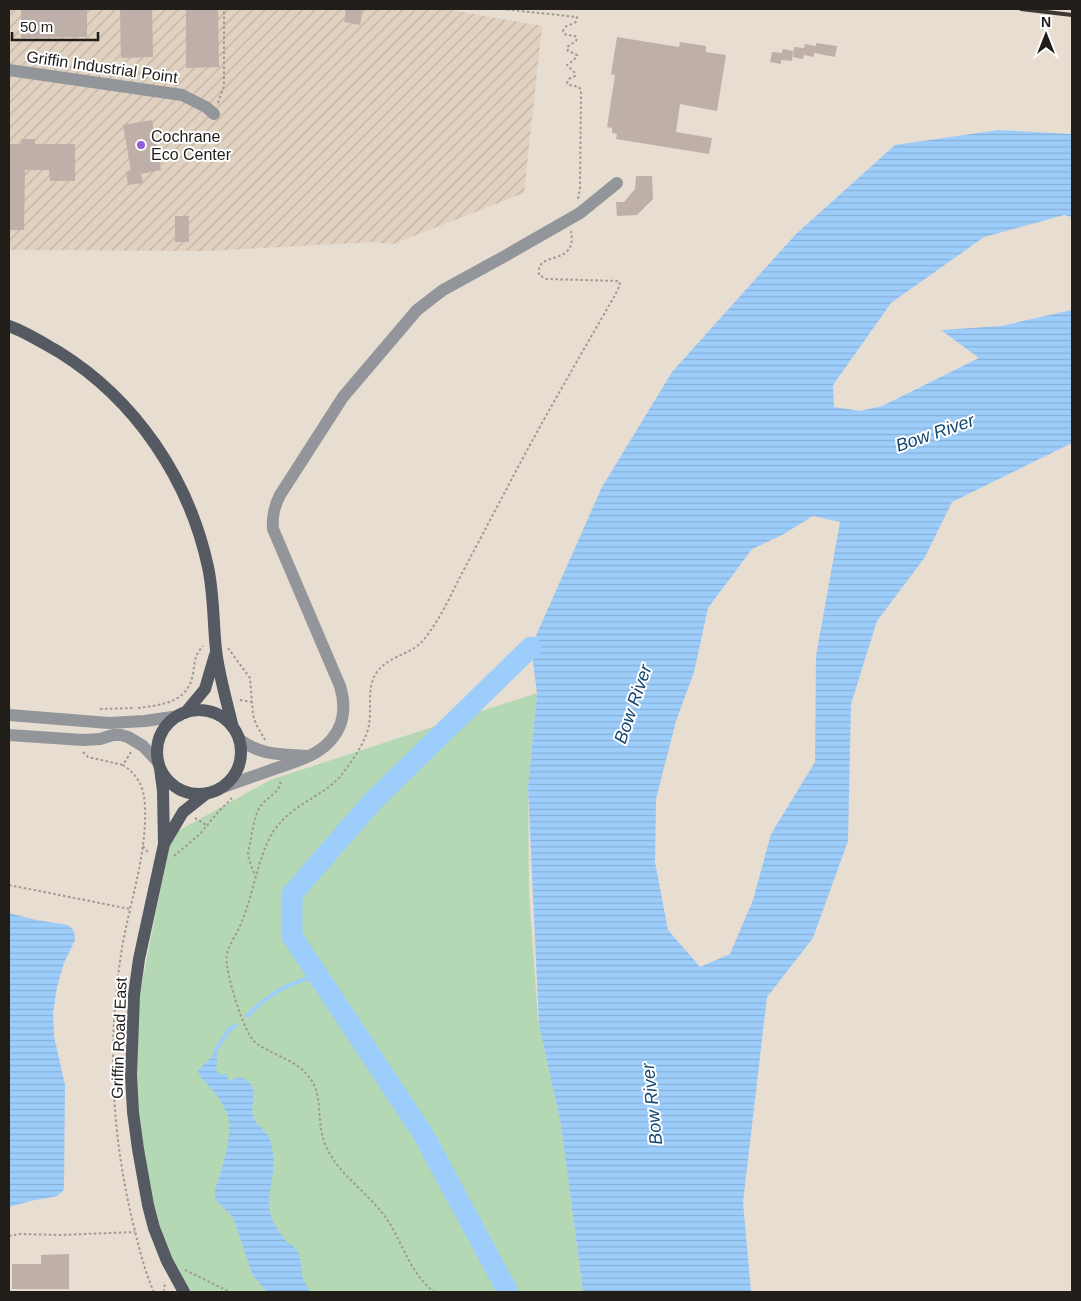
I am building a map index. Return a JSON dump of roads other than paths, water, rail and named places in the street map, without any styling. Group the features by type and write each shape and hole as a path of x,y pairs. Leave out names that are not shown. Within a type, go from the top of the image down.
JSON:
{"main road":[{"path":"9,326 44,343 79,365 111,392 138,420 160,450 187,502 197,528 211,587 216,650 233,728 239,739 241,752 239,766 233,777 223,787 207,793 193,794 179,789 168,780 159,765 157,749 160,735 168,724 182,714 205,689 216,650"},
{"path":"182,714 198,710 211,712 223,718 233,728"},
{"name":"Griffin Road East","path":"159,765 163,790 164,844 139,959 134,1005 131,1076 133,1112 142,1176 154,1228 167,1261 185,1291"},
{"name":"Griffin Road East","path":"164,844 183,812 207,793"}],"street":[{"name":"Griffin Industrial Point","path":"9,70 182,95 206,106 214,114"},
{"path":"223,787 310,756 322,750 338,732 344,708 340,686 273,529 272,518 274,507 280,495 343,398 417,310 443,290 506,256 580,212 617,183"},
{"path":"9,715 108,723 145,721 182,714"},
{"path":"9,735 83,740 121,735 143,746 159,765"},
{"path":"239,739 250,748 260,751 310,756"}],"water":[{"name":"Bow River","path":"999,130 1072,134 1072,217 1064,215 984,237 891,303 833,385 834,407 860,411 882,406 979,358 941,330 1001,326 1072,310 1072,443 952,502 925,557 877,621 851,704 848,841 813,938 767,997 743,1202 751,1292 583,1292 561,1125 539,1025 528,788 537,693 531,647 602,487 672,372 796,234 895,145","holes":["813,516 840,522 816,656 815,762 771,834 753,900 730,954 700,967 668,930 655,862 656,799 676,721 694,672 708,608 752,549 782,535"]},
{"path":"9,913 68,925 74,931 75,940 64,963 57,987 53,1013 54,1036 65,1085 64,1189 58,1196 9,1207"},
{"path":"215,1051 218,1054 216,1069 219,1074 226,1074 229,1081 238,1078 245,1079 253,1088 253,1116 269,1137 273,1155 274,1163 269,1201 271,1216 282,1236 298,1253 303,1279 310,1292 267,1292 252,1274 234,1220 215,1199 215,1191 228,1139 229,1119 221,1101 198,1071 212,1057"}],"waterway":[{"path":"508,1292 423,1134 292,936 292,894 373,801 531,647"},
{"path":"247,1016 263,1001 279,990 318,976"},
{"path":"215,1051 228,1031 236,1025"}],"railway":[{"path":"1021,9 1072,15"}],"place":[{"name":"Cochrane Eco Center","path":"141,145"}]}
